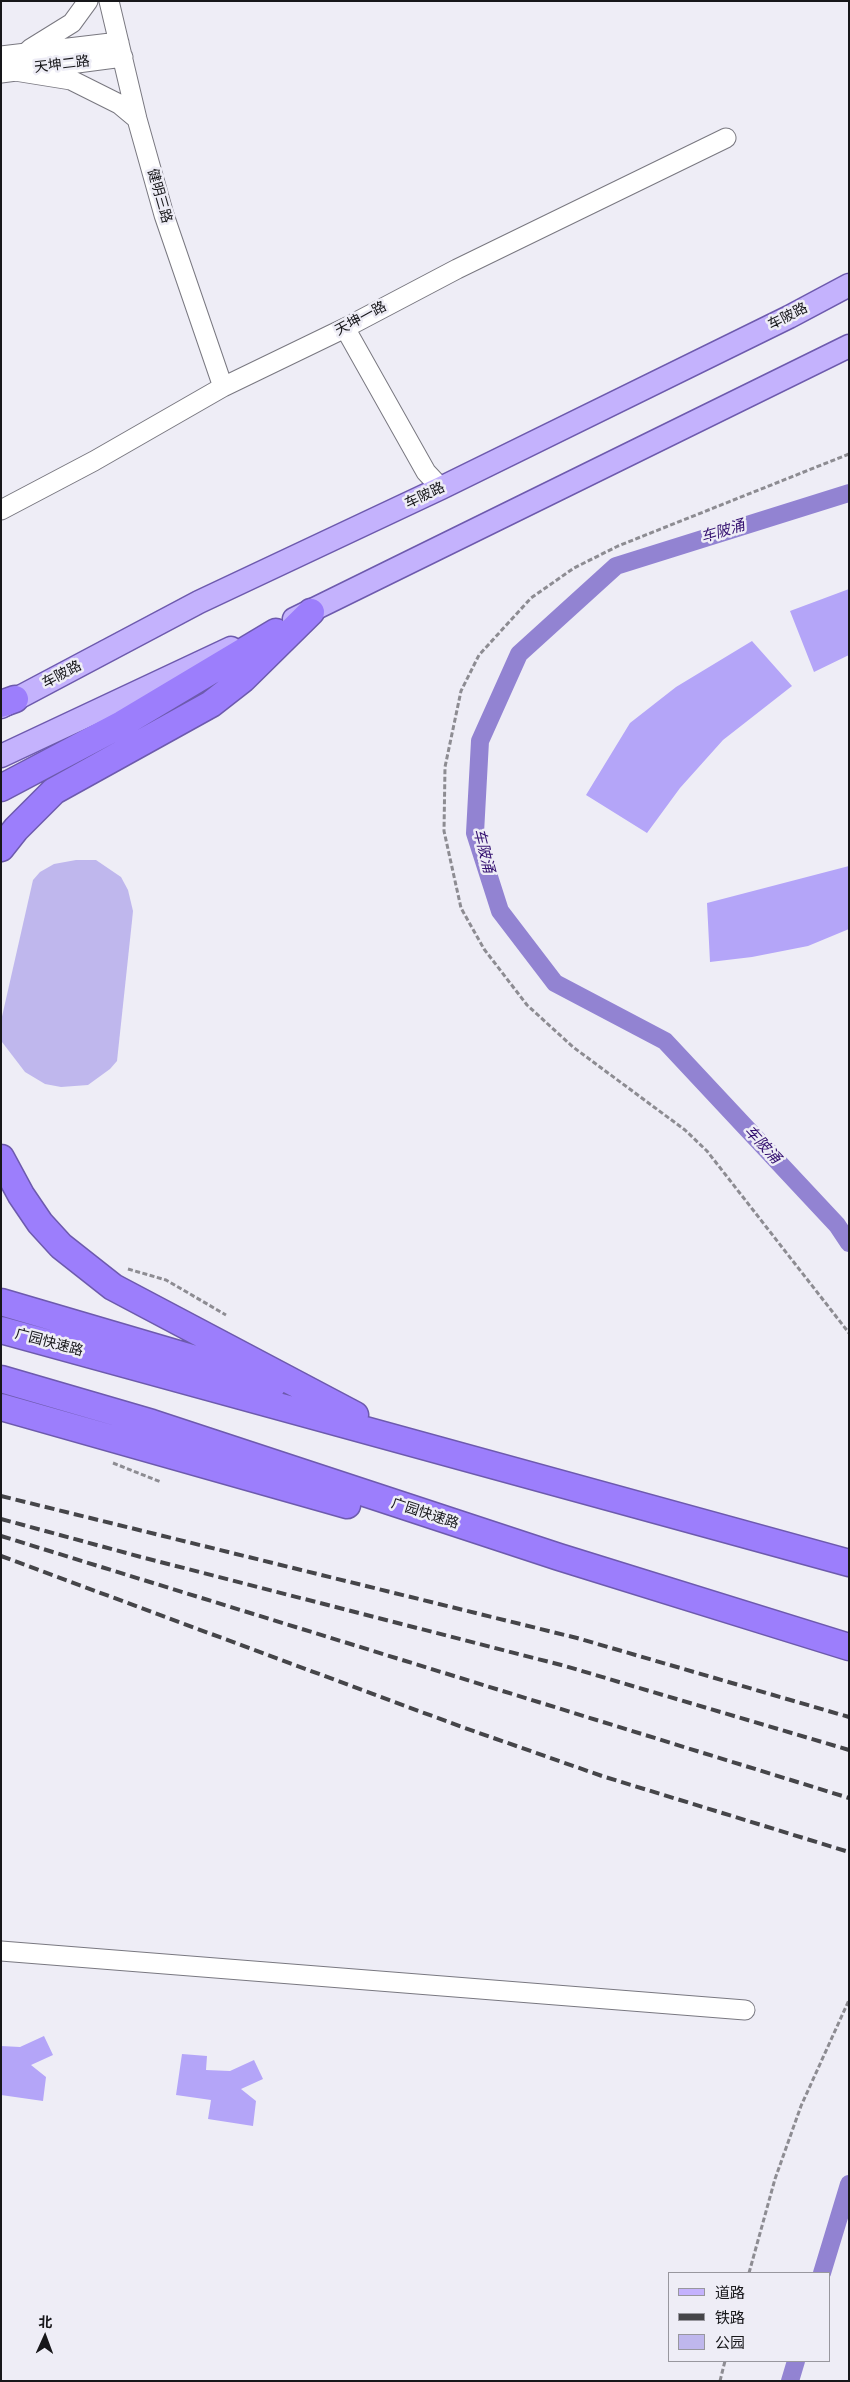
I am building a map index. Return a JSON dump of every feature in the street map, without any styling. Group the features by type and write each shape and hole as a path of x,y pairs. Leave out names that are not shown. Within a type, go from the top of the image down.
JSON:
{"highway":[{"path":"1,788 122,724 311,612"},
{"path":"1,848 16,829 54,791 211,704 243,679 311,612"},
{"path":"1,1158 21,1195 40,1223 61,1246 113,1287 396,1437"},
{"path":"1,1302 196,1359 258,1380 396,1437"},
{"name":"广园快速路","path":"1,1330 849,1563"},
{"name":"广园快速路","path":"1,1379 152,1424 559,1557 849,1647"},
{"path":"1,1407 302,1494 559,1557"}],"main road":[{"name":"车陂路","path":"6,704 199,602 441,488 789,317 849,285"},
{"path":"1,756 157,681 311,612 849,346"}],"street":[{"path":"13,66 72,22 88,1"},
{"name":"健明三路","path":"109,1 138,120 164,214 223,387"},
{"name":"天坤二路","path":"1,56 13,66 121,50"},
{"path":"13,66 71,80 119,104 138,120"},
{"name":"天坤一路","path":"1,510 102,457 223,387 345,328 457,268 726,138"},
{"path":"345,328 426,472 441,488"},
{"path":"1,1952 745,2010"}],"path":[{"path":"849,454 618,546 574,568 531,598 480,655 461,691 445,767 444,831 461,908 484,950 527,1005 574,1047 685,1130 707,1151 849,1333"},
{"path":"123,1268 166,1280 226,1315"},
{"path":"109,1461 161,1482"},
{"path":"749,2272 781,2161 802,2106 849,2000"},
{"path":"720,2381 725,2362"}],"green space":[{"path":"76,860 96,860 121,877 128,890 133,911 117,1061 110,1069 88,1085 61,1087 45,1084 25,1072 2,1042 1,1021 33,880 40,872 54,864"}],"building":[{"path":"849,589 849,655 814,672 790,611"},
{"path":"752,641 792,686 723,740 680,788 647,833 586,795 630,723 676,687"},
{"path":"849,866 849,929 808,946 752,957 710,962 707,903"},
{"path":"44,2036 53,2055 31,2065 46,2077 43,2101 1,2095 1,2046 20,2047"},
{"path":"182,2054 207,2056 206,2070 230,2071 254,2060 263,2079 241,2089 256,2101 253,2126 208,2119 211,2100 176,2095"}],"waterway":[{"name":"车陂涌","path":"849,493 616,566 519,654 480,741 475,833 500,911 555,983 665,1041 837,1225 849,1243"},
{"name":"车陂涌","path":"822,2272 849,2184"},
{"name":"车陂涌","path":"790,2381 796,2362"}],"railway":[{"path":"1,1496 577,1638 849,1717"},
{"path":"1,1519 565,1666 849,1750"},
{"path":"1,1536 849,1798"},
{"path":"1,1556 462,1727 602,1776 849,1852"}]}
